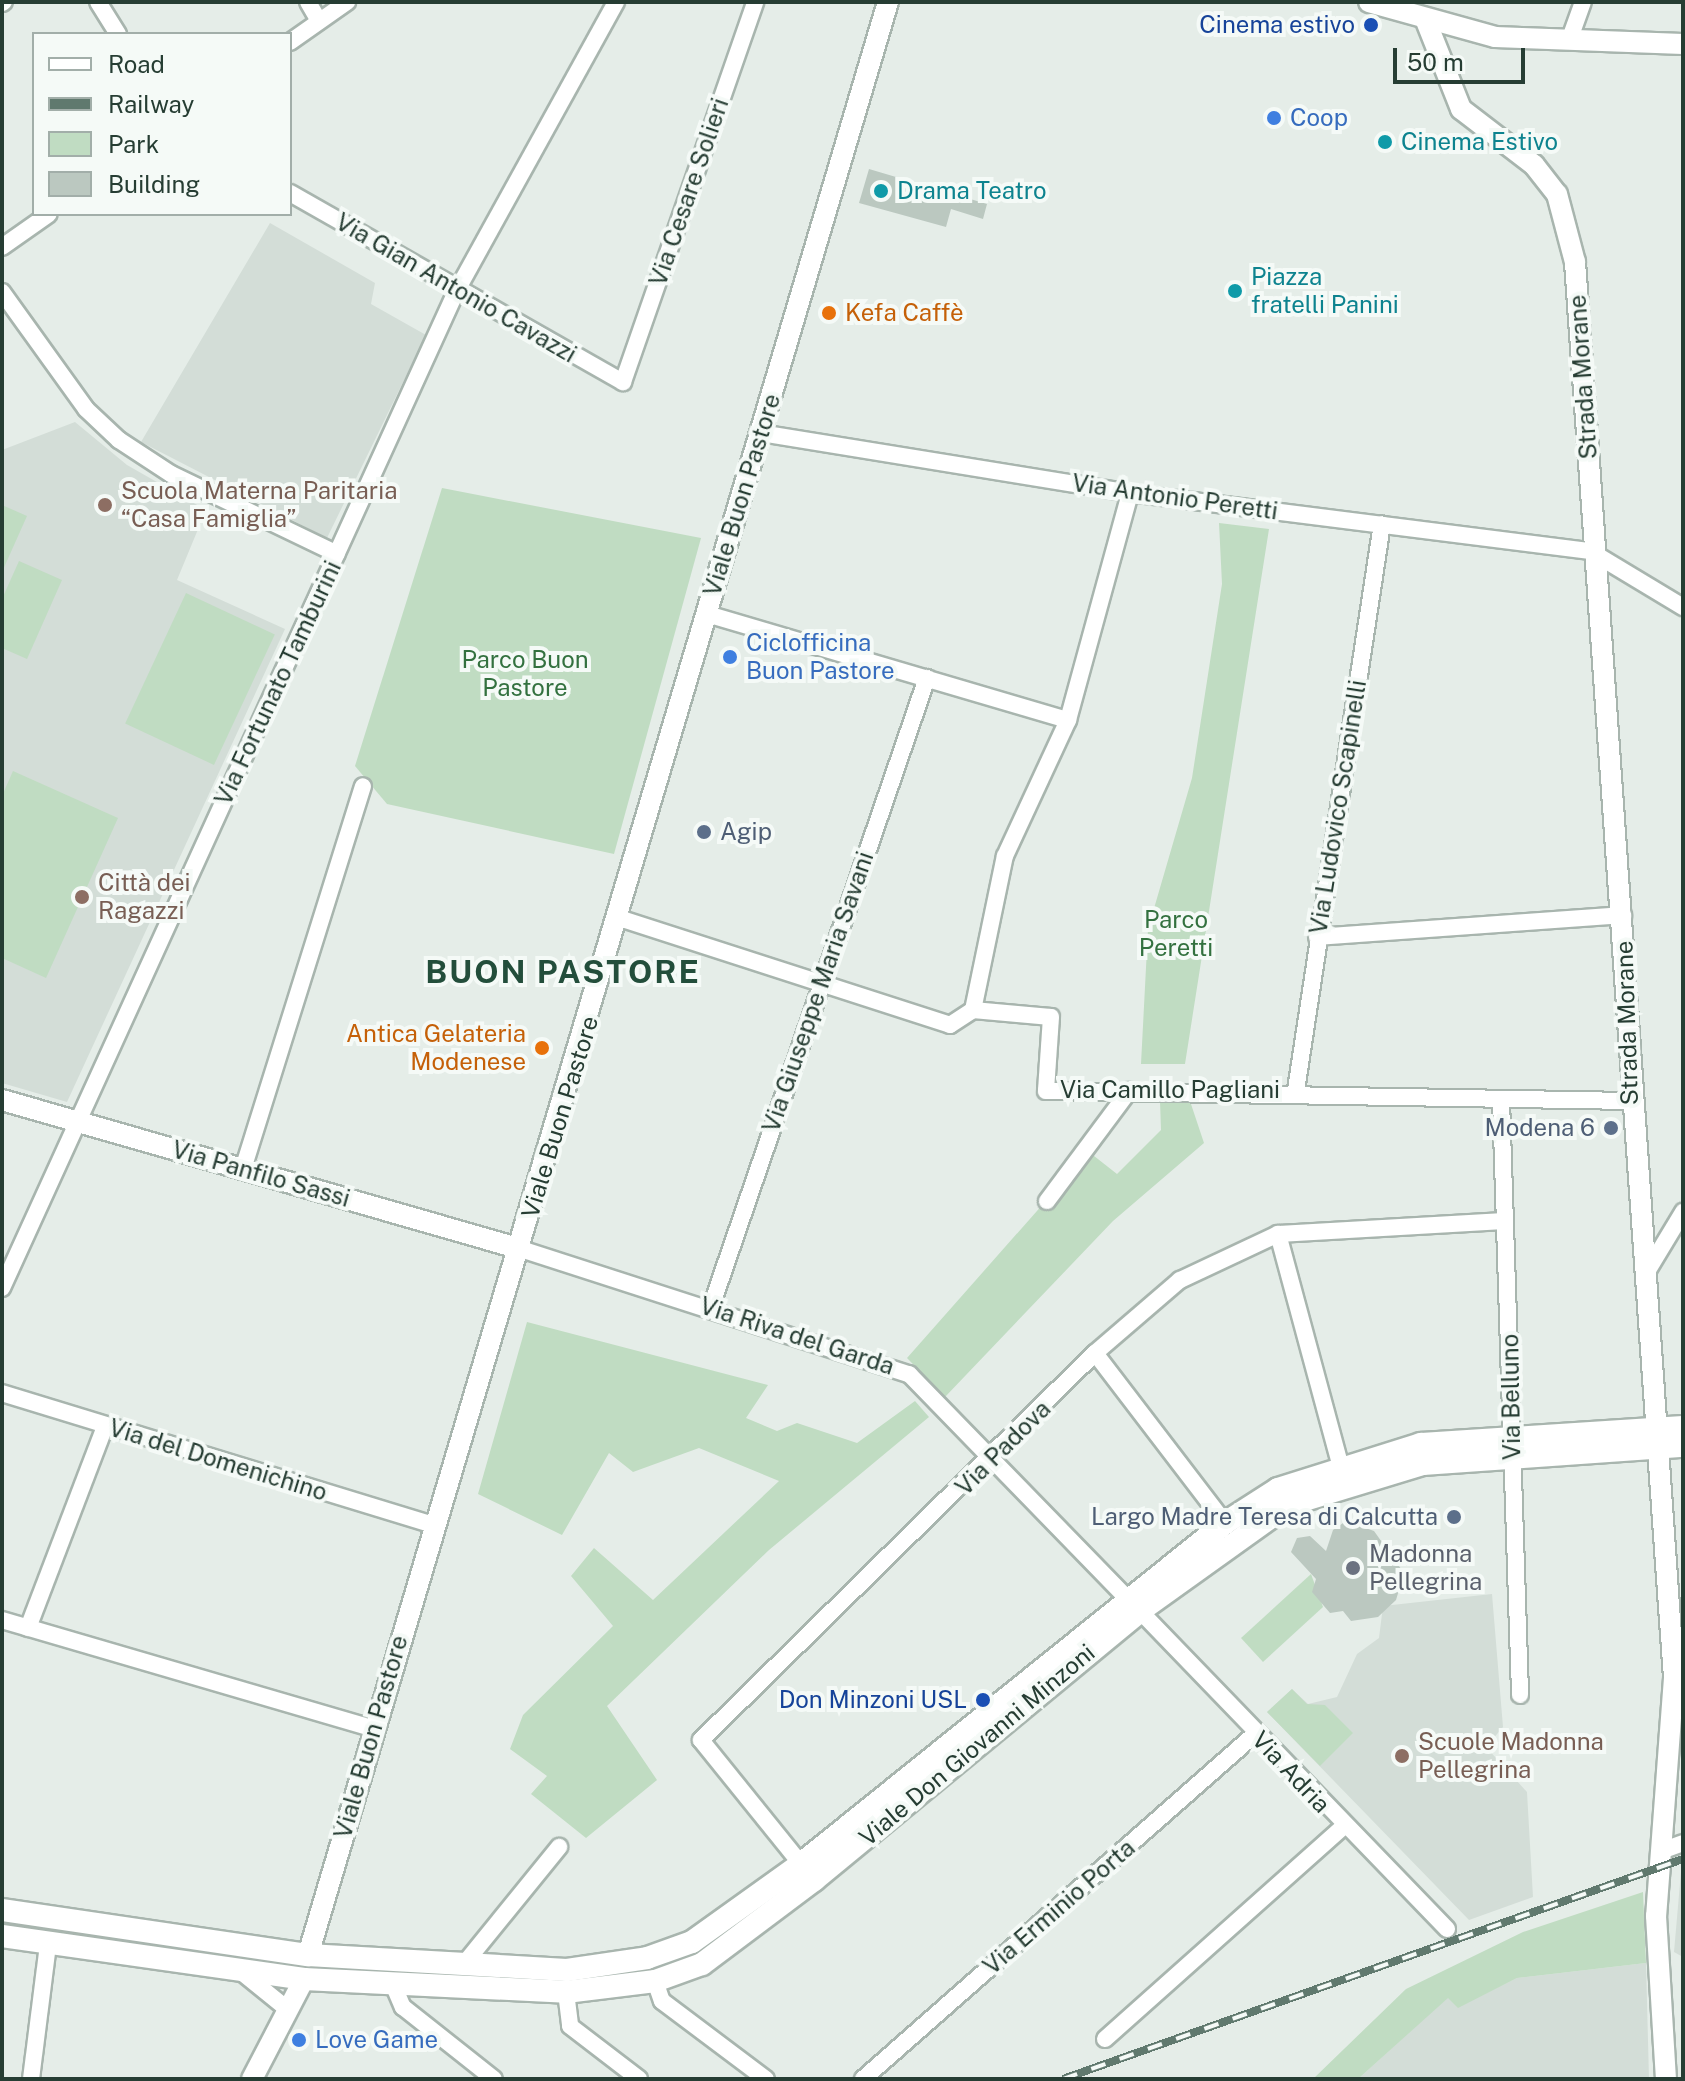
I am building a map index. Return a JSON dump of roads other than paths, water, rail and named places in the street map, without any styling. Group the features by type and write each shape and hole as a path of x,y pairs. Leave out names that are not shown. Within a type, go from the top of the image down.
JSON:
{"main road":[{"path":"1656,1438 1683,1427"},
{"name":"Viale Don Giovanni Minzoni","path":"2,1936 304,1979 393,1984 655,1981 702,1964 808,1872 1230,1530 1343,1473 1423,1464 1514,1448 1656,1438"},
{"path":"1656,1438 1683,1446"},
{"name":"Viale Don Giovanni Minzoni","path":"2,1910 308,1955 464,1964 567,1981 692,1942 808,1872"}],"street":[{"path":"98,2 117,32"},
{"path":"308,2 319,21"},
{"path":"292,41 347,2"},
{"name":"Via Fortunato Tamburini","path":"2,1288 456,292 616,2"},
{"name":"Via Cesare Solieri","path":"623,382 755,2"},
{"name":"Viale Buon Pastore","path":"308,1955 372,1728 521,1249 888,2"},
{"path":"1369,2 1426,21 1495,37 1683,44"},
{"path":"1569,41 1583,2"},
{"name":"Strada Morane","path":"1426,21 1461,109 1534,165 1565,214 1586,371 1590,551 1623,915 1630,1101 1674,1678 1656,1916 1666,2079"},
{"name":"Via Gian Antonio Cavazzi","path":"292,194 456,292 623,382"},
{"path":"2,247 46,216"},
{"path":"2,292 86,409 119,440 171,474 337,554"},
{"name":"Via Antonio Peretti","path":"760,433 1130,493 1590,551"},
{"path":"973,1010 1005,856 1068,720 1130,493"},
{"name":"Via Ludovico Scapinelli","path":"1296,1090 1382,524"},
{"path":"1590,551 1683,607"},
{"path":"707,614 1068,720"},
{"name":"Via Giuseppe Maria Savani","path":"711,1307 927,678"},
{"path":"243,1169 363,786"},
{"path":"1317,937 1623,915"},
{"name":"Via Camillo Pagliani","path":"619,918 950,1025 973,1010 1051,1017 1046,1091 1296,1090 1630,1101"},
{"path":"1047,1201 1129,1091"},
{"name":"Via Belluno","path":"1501,1099 1520,1695"},
{"name":"Via Panfilo Sassi","path":"2,1100 521,1249"},
{"path":"1644,1276 1683,1212"},
{"name":"Via Padova","path":"808,1872 701,1740 995,1459 1095,1353 1180,1280 1278,1234 1505,1221"},
{"path":"1278,1234 1343,1473"},
{"name":"Via Riva del Garda","path":"521,1249 711,1307 909,1374 1134,1605"},
{"path":"1095,1353 1230,1530"},
{"name":"Via del Domenichino","path":"2,1393 435,1525"},
{"path":"28,1628 105,1426"},
{"name":"Via Adria","path":"1134,1605 1343,1827 1447,1929"},
{"path":"2,1620 372,1728"},
{"name":"Via Erminio Porta","path":"875,2076 1255,1734"},
{"path":"1105,2039 1343,1827"},
{"path":"1661,1851 1683,1843"},
{"path":"464,1964 559,1847"},
{"path":"31,2079 48,1944"},
{"path":"252,2079 286,2008 304,1979 308,1955"},
{"path":"647,1958 662,2001 766,2079"},
{"path":"239,1970 286,2008"},
{"path":"567,1981 570,2026 639,2079"},
{"path":"393,1984 403,2007 494,2079"}],"railway":[{"path":"1063,2079 1683,1859"}],"place":[{"name":"Cinema estivo","path":"1371,25"},
{"name":"Coop","path":"1274,118"},
{"name":"Cinema Estivo","path":"1385,142"},
{"name":"Drama Teatro","path":"881,191"},
{"name":"Piazza fratelli Panini","path":"1235,291"},
{"name":"Kefa Caffè","path":"829,313"},
{"name":"Scuola Materna Paritaria “Casa Famiglia”","path":"105,505"},
{"name":"Ciclofficina Buon Pastore","path":"730,657"},
{"name":"Agip","path":"704,832"},
{"name":"Città dei Ragazzi","path":"82,897"},
{"name":"Antica Gelateria Modenese","path":"542,1048"},
{"name":"Modena 6","path":"1611,1128"},
{"name":"Largo Madre Teresa di Calcutta","path":"1454,1517"},
{"name":"Madonna Pellegrina","path":"1353,1568"},
{"name":"Don Minzoni USL","path":"983,1700"},
{"name":"Scuole Madonna Pellegrina","path":"1402,1756"},
{"name":"Love Game","path":"299,2040"}],"district":[{"name":"BUON PASTORE","path":"563,972"}],"park label":[{"name":"Parco Buon Pastore","path":"525,674"},
{"name":"Parco Peretti","path":"1176,934"}]}
